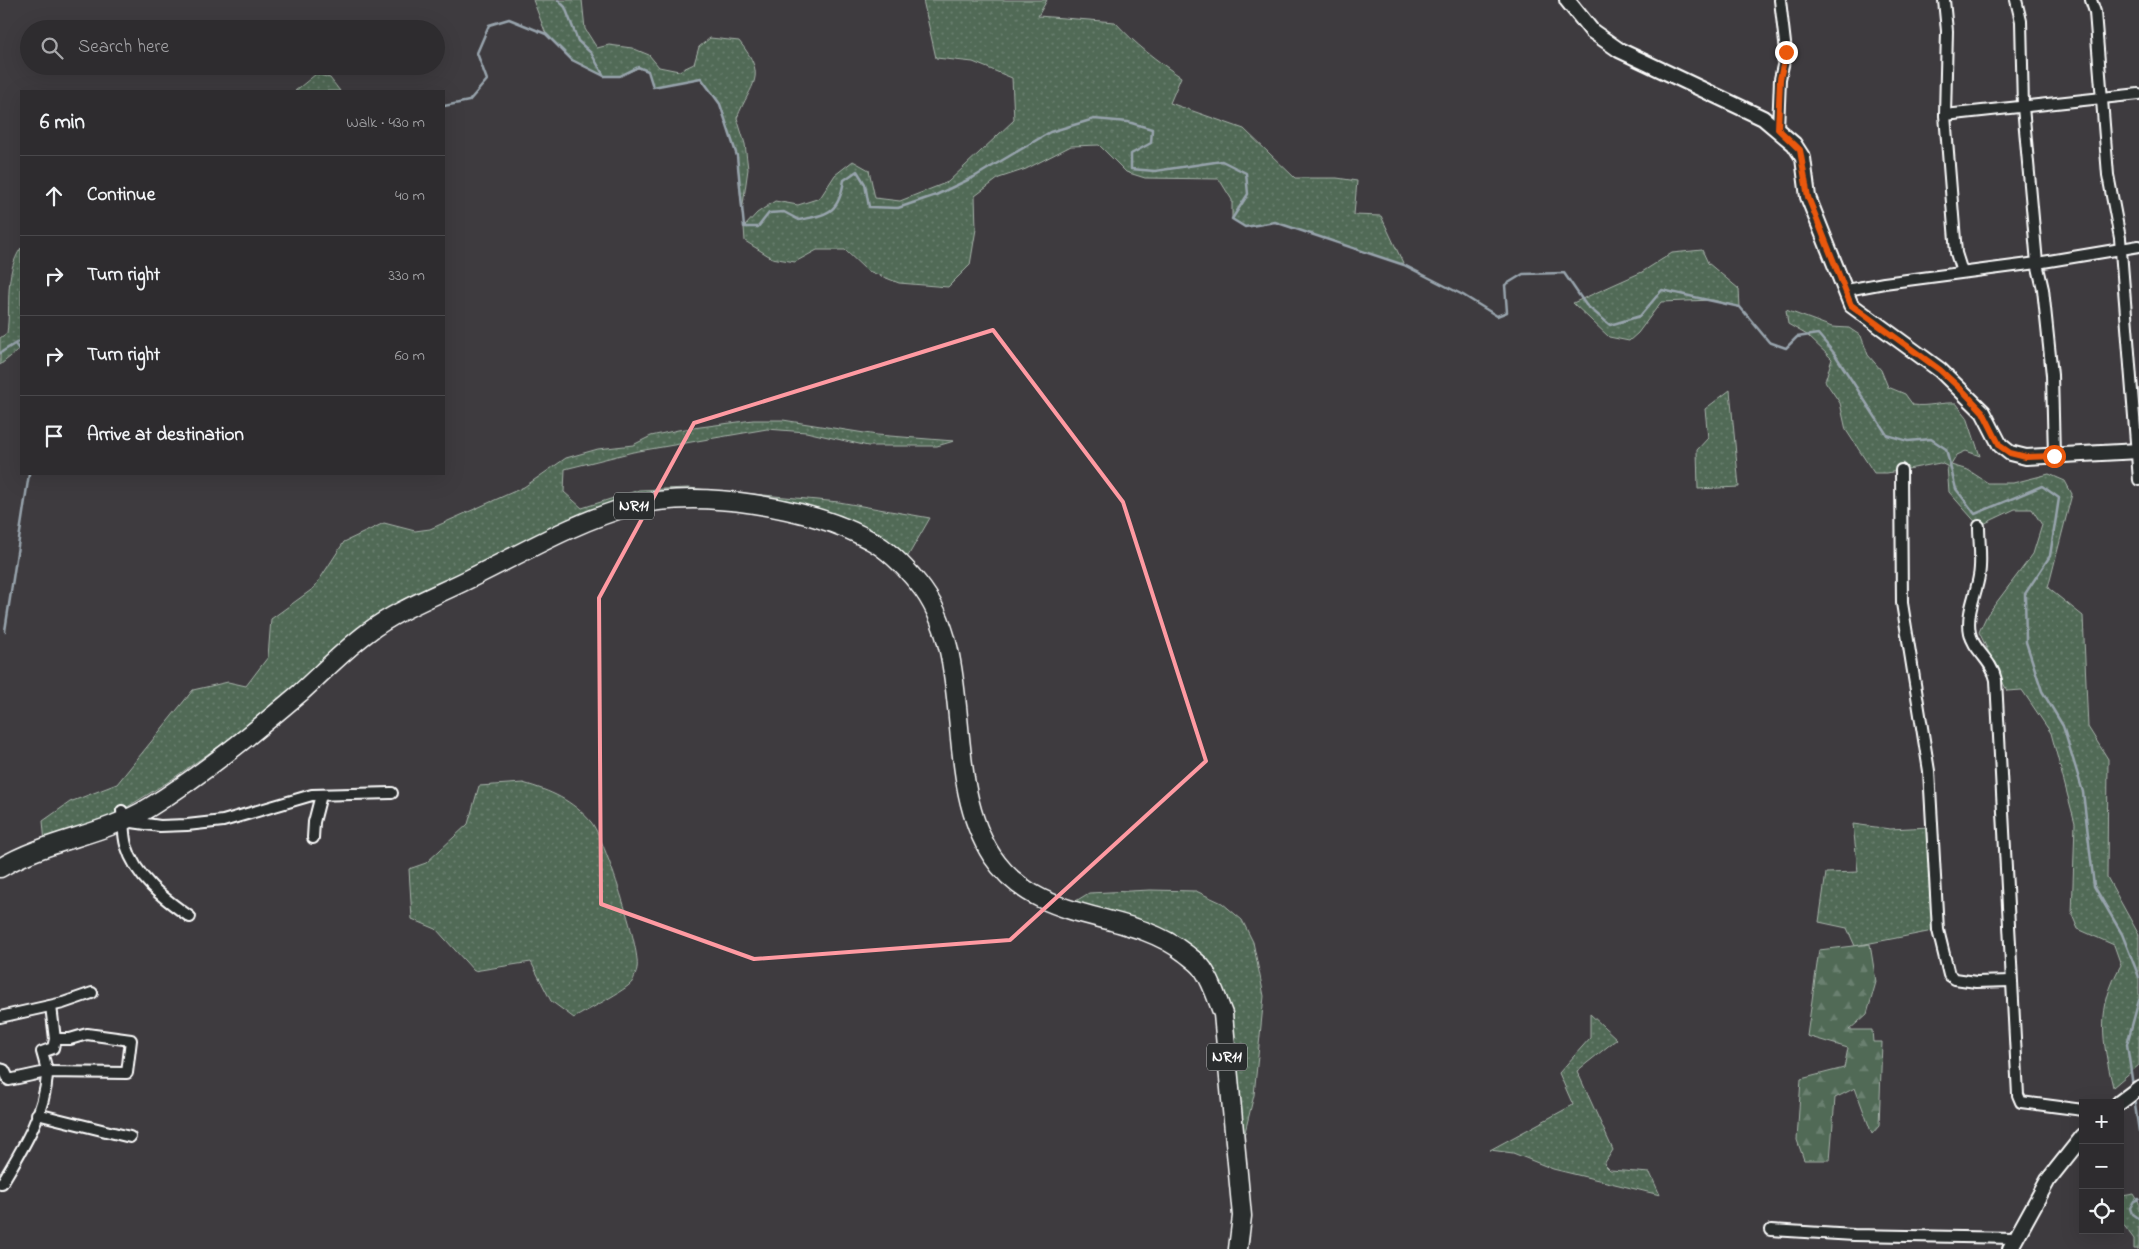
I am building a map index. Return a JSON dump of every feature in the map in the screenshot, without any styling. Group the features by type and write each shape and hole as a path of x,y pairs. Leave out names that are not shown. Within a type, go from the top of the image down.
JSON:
{"highway":[{"name":"NR11","path":"0,868 32,850 90,834 123,816 151,806 241,741 304,690 368,632 386,620 596,518 656,502 716,500 783,510 857,534 884,549 906,569 922,588 938,617 953,679 965,776 974,819 980,834 1000,867 1029,892 1047,901 1115,924 1147,931 1178,948 1202,966 1223,1014 1242,1216 1238,1249"}],"street":[{"path":"1567,0 1592,31 1619,50 1718,96 1778,129 1800,150 1808,197 1847,290 1851,305 1940,370 1965,393 1983,412 2000,446 2016,456 2054,456 2138,451"},
{"path":"1778,129 1780,79 1786,52 1780,0"},
{"path":"1944,0 1947,31 1945,115 1956,254 1962,272"},
{"path":"2016,0 2021,21 2023,107 2037,263 2043,289 2052,375 2054,456"},
{"path":"2091,0 2095,12 2108,175 2121,249 2139,480"},
{"path":"1945,115 2139,94"},
{"path":"1847,290 1962,272 2037,263 2139,246"},
{"path":"1901,470 1902,603 1928,771 1938,930 1949,975 1955,979 1976,982 2011,980"},
{"path":"1978,526 1979,575 1969,623 1970,636 1993,668 1996,680 2018,1095 2021,1102 2079,1109"},
{"path":"190,917 155,891 139,872 126,845 123,816 160,826 196,824 223,821 288,800 321,795 392,793"},
{"path":"313,838 314,822 321,795"},
{"path":"0,1017 51,1006 92,993"},
{"path":"0,1183 2,1183 27,1142 37,1114 46,1072 42,1052 53,1048 55,1039 51,1006"},
{"path":"0,1069 4,1070 9,1080 46,1072 127,1073 131,1040 88,1034 70,1039 55,1039"},
{"path":"37,1114 130,1137"},
{"path":"1771,1230 2013,1244 2048,1180 2079,1141"}],"highlighted area":[{"path":"993,330 1123,502 1206,761 1010,940 754,959 601,904 599,598 694,423"}],"green space":[{"path":"533,0 582,0 585,29 597,48 609,45 632,48 649,55 659,67 679,71 694,64 699,47 710,38 739,41 748,53 755,72 752,88 737,118 745,144 748,169 742,212 737,156 720,104 701,78 653,87 648,71 638,68 620,76 604,76 572,60 546,34"},
{"path":"923,0 1047,0 1038,16 1115,22 1146,52 1181,77 1170,103 1244,129 1295,178 1337,178 1357,181 1354,215 1381,216 1404,265 1275,222 1245,227 1232,219 1232,200 1219,179 1145,178 1126,172 1099,145 1071,146 1026,169 999,178 975,196 976,229 970,265 948,287 899,283 866,270 845,250 817,250 795,262 772,258 745,241 744,227 757,213 775,201 798,205 820,198 835,175 853,161 869,170 875,198 900,201 948,182 1014,120 1012,78 973,62 936,58"},
{"path":"315,75 320,75 330,78 339,90 296,90"},
{"path":"20,250 20,349 0,365 0,338 7,333 10,278"},
{"path":"1702,250 1708,263 1739,289 1740,307 1713,300 1661,302 1638,333 1629,341 1609,337 1573,303 1642,272 1672,253"},
{"path":"1786,310 1832,327 1849,328 1861,336 1868,355 1881,370 1888,387 1905,394 1913,405 1956,403 1967,417 1980,456 1966,451 1957,455 1951,465 1968,470 1988,483 2013,483 2049,474 2065,481 2072,494 2048,588 2083,616 2088,727 2108,759 2107,877 2139,935 2139,1065 2113,1087 2106,1054 2103,1025 2108,996 2121,965 2114,945 2078,929 2072,915 2075,823 2051,733 2022,690 2007,691 1979,632 1987,615 2033,554 2042,525 2032,509 2015,509 1979,526 1949,492 1947,466 1940,463 1887,473 1874,473 1846,430 1840,403 1825,381 1832,359 1807,335 1788,324"},
{"path":"1730,390 1739,487 1698,489 1697,450 1708,438 1705,409"},
{"path":"753,420 783,420 877,435 954,441 937,446 868,446 806,432 767,429 633,452 565,469 564,492 582,508 639,490 688,488 839,502 930,518 904,563 864,534 680,495 459,577 168,782 85,833 45,843 43,821 70,802 117,784 193,690 228,682 246,686 268,657 271,619 314,588 344,542 384,523 415,531 430,529 524,487 566,458 598,449 633,445 651,436 678,430"},
{"path":"523,783 543,789 569,802 591,822 612,870 628,917 637,957 636,973 629,985 574,1018 551,1001 531,962 474,971 436,929 412,919 409,869 426,863 468,824 479,786"},
{"path":"1853,824 1890,829 1930,827 1938,930 1855,946 1847,928 1819,922 1826,873 1858,872"},
{"path":"1150,890 1196,891 1222,903 1242,920 1253,942 1264,996 1254,1095 1237,1165 1223,1014 1178,948 1061,910 1089,893"},
{"path":"1870,944 1876,982 1867,1014 1849,1030 1872,1030 1873,1042 1882,1042 1879,1126 1872,1134 1855,1088 1835,1098 1830,1160 1804,1160 1797,1140 1801,1079 1844,1068 1848,1048 1807,1036 1819,950"},
{"path":"1590,1014 1617,1039 1577,1071 1613,1150 1604,1164 1610,1170 1650,1173 1660,1195 1553,1169 1513,1153 1490,1150 1573,1105 1559,1073 1590,1038"},
{"path":"2134,1194 2139,1202 2139,1249 2134,1249 2134,1239 2124,1225 2124,1196"}],"waterway":[{"path":"558,0 565,7 578,41 591,53 604,76 620,76 638,67 648,71 653,87 701,78 720,104 737,156 744,227 758,227 769,213 784,212 799,220 825,213 835,206 842,191 844,180 857,171 865,184 869,207 898,208 936,195 974,177 1050,132 1094,119 1128,122 1152,129 1151,143 1131,154 1131,169 1155,171 1222,161 1246,173 1248,194 1232,219 1245,227 1275,222 1404,265 1463,295 1497,316 1507,312 1505,285 1523,274 1564,273 1586,305 1610,325 1640,316 1662,290 1740,307 1769,342 1786,348 1797,337 1818,334 1834,353 1887,435 1908,441 1931,439 1946,449 1956,489 1975,514 2042,486 2059,498 2050,556 2025,594 2026,642 2042,691 2063,726 2083,792 2094,886 2122,934 2139,977"},
{"path":"445,106 469,101 487,80 477,53 489,25 509,19 546,34 572,60 604,76"},
{"path":"0,353 20,341"},
{"path":"15,344 20,351"},
{"path":"5,631 29,475"},
{"path":"2133,1086 2127,1044 2139,1000"},
{"path":"2134,1099 2139,1131"},
{"path":"2139,1199 2134,1201 2130,1208 2132,1214 2139,1219"}],"route":[{"path":"1786,52 1780,79 1778,129 1800,150 1803,158 1804,180 1808,197 1840,279 1847,290 1851,305 1866,314 1940,370 1965,393 1983,412 2000,446 2016,456 2054,456"}]}
